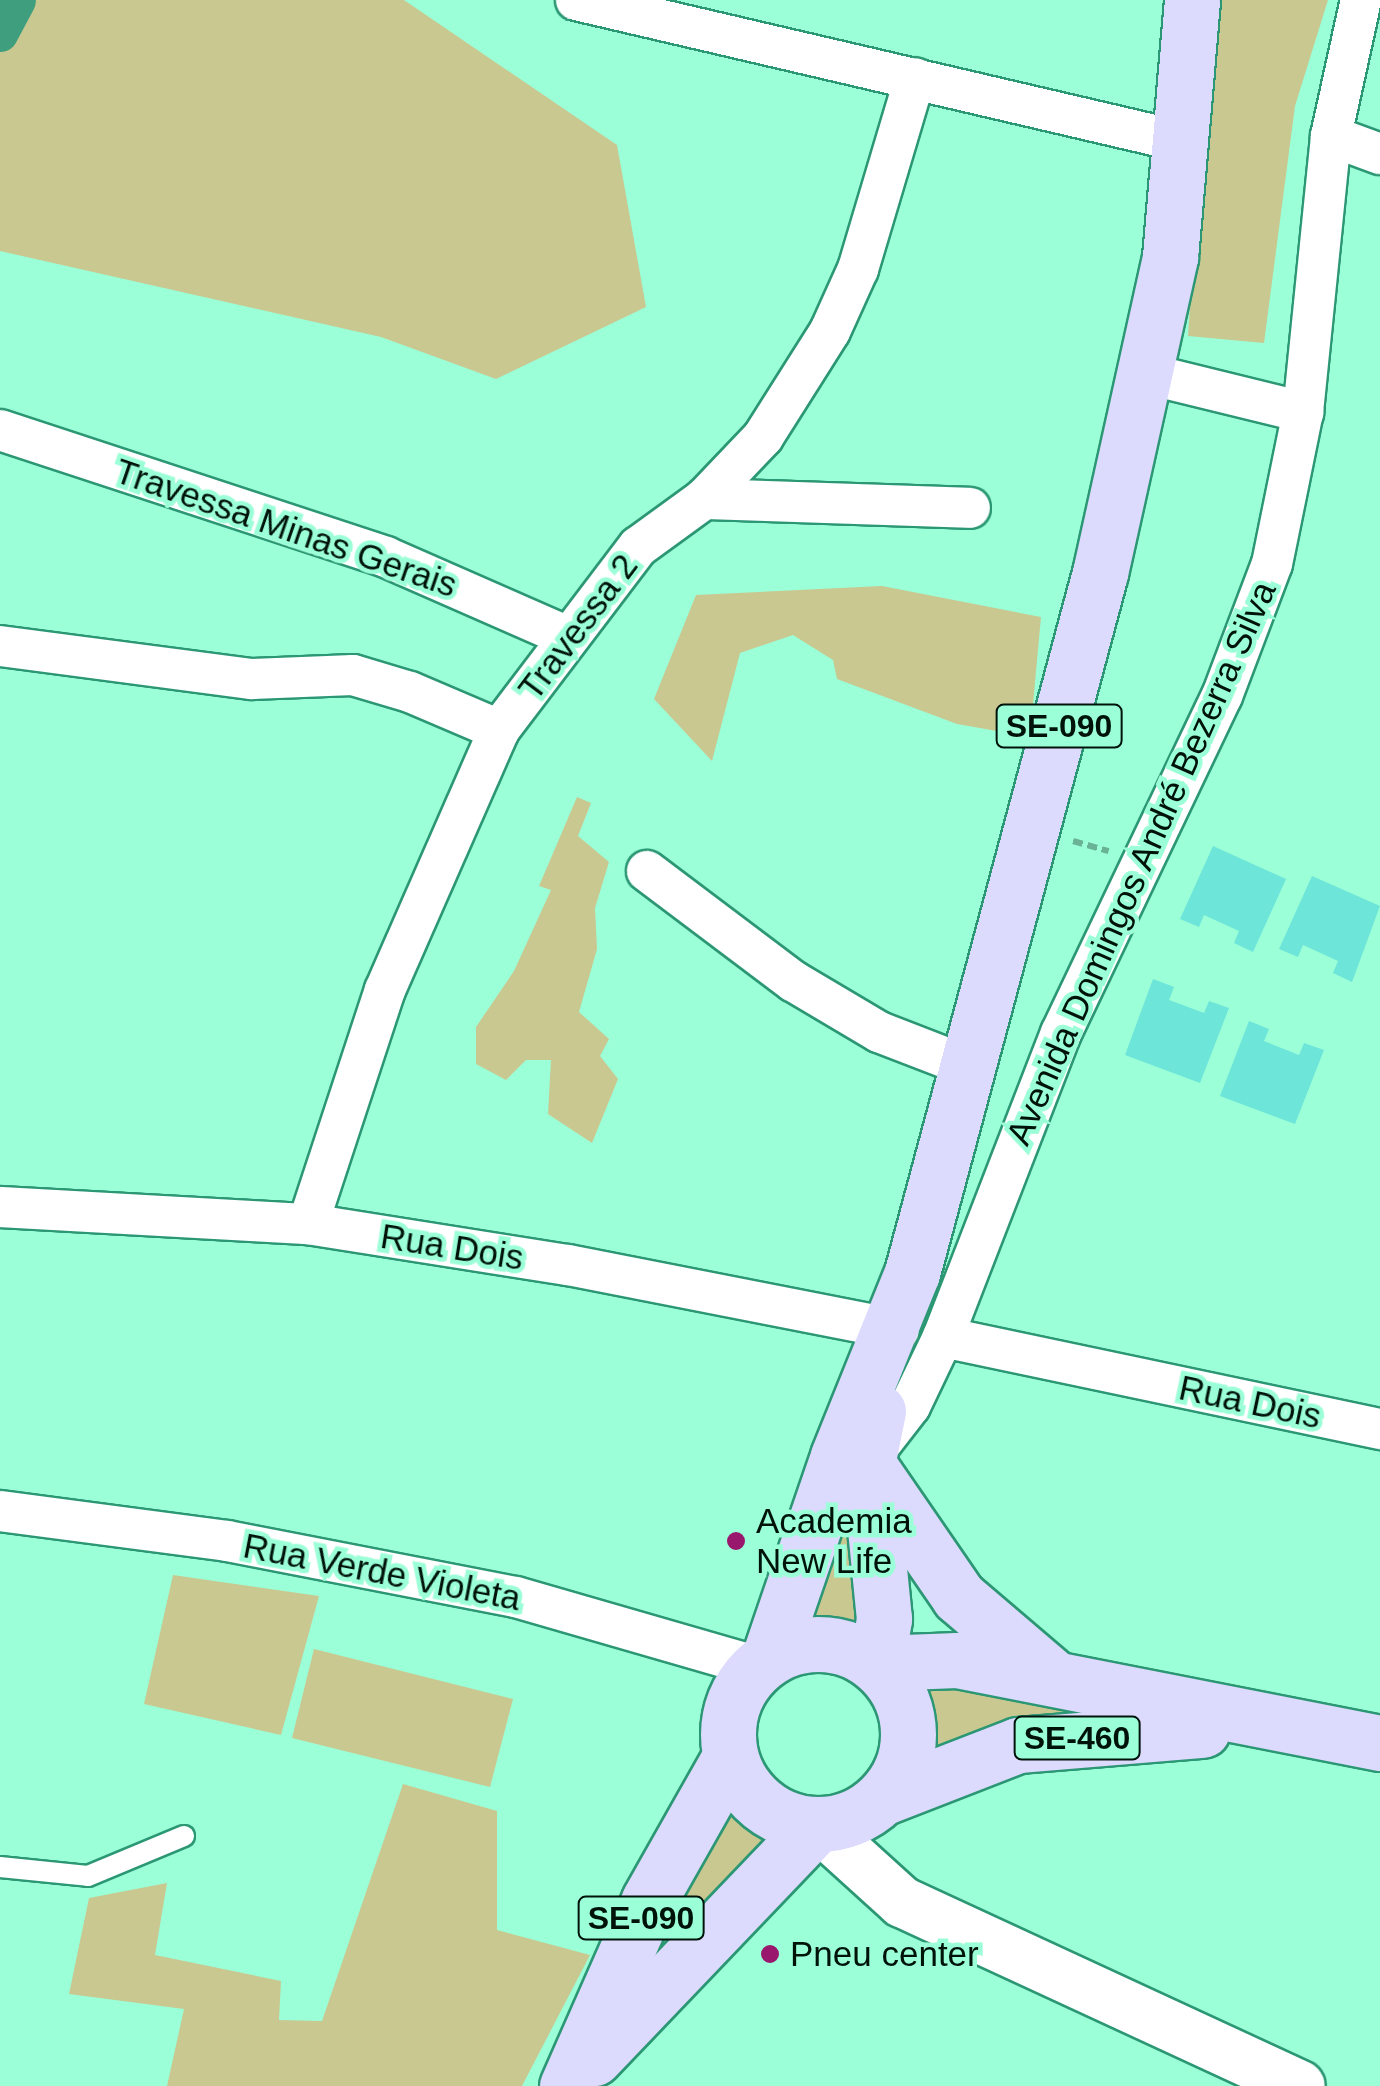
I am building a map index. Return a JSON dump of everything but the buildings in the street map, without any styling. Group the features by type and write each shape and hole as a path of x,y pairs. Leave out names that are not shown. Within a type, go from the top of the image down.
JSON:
{"main road":[{"name":"SE-090","path":"881,1670 884,1619 868,1462 908,1325 967,1066 1148,374 1184,142 1192,0"},
{"name":"SE-090","path":"763,1662 908,1325"},
{"path":"868,1462 959,1597 1051,1676"},
{"path":"812,1644 857,1652 881,1670 908,1722 900,1775 884,1797 854,1818 817,1825 762,1806 730,1756 731,1708 763,1662 812,1644"},
{"name":"SE-460","path":"881,1670 924,1659 1051,1676 1280,1727 1380,1743"},
{"name":"SE-460","path":"884,1797 1018,1745 1128,1732 1280,1727"},
{"name":"SE-090","path":"568,2086 649,1900 730,1756"},
{"name":"SE-090","path":"568,2086 817,1825"}],"street":[{"path":"576,0 1184,142"},
{"name":"Avenida Domingos André Bezerra Silva","path":"908,1325 1054,1050 1222,696 1272,564 1303,412 1331,136 1360,0"},
{"name":"Travessa 2","path":"308,1224 390,976 499,730 653,531 704,499 744,464 830,332 874,224 915,78"},
{"path":"1331,136 1380,154"},
{"path":"1148,374 1303,412"},
{"name":"Travessa Minas Gerais","path":"0,430 386,557 568,637"},
{"path":"704,499 970,508"},
{"path":"0,646 252,679 352,675 410,692 499,730"},
{"path":"647,872 793,981 879,1032 967,1066"},
{"name":"Rua Dois","path":"0,1207 308,1224 908,1325 1380,1429"},
{"name":"Rua Verde Violeta","path":"0,1511 227,1540 516,1597 763,1662"},
{"path":"817,1825 902,1902 1300,2086"}],"lane":[{"path":"0,1867 88,1876 184,1836"}],"path":[{"path":"1030,829 1144,861"}],"shaded area":[{"path":"0,0 404,0 617,145 646,307 496,379 381,337 0,251"},
{"path":"1210,0 1328,0 1295,106 1264,343 1188,336"},
{"path":"882,586 1041,617 1030,737 957,724 837,679 833,660 793,635 740,653 712,761 654,699 696,595"},
{"path":"577,797 591,803 578,836 609,862 595,908 597,949 579,1012 609,1039 600,1056 618,1079 592,1143 548,1114 551,1060 526,1060 506,1080 476,1064 476,1027 514,971 551,890 539,886"},
{"path":"864,1484 902,1639 843,1631 793,1634"},
{"path":"173,1575 319,1596 281,1735 144,1704"},
{"path":"314,1649 513,1699 490,1787 292,1738"},
{"path":"901,1673 1162,1705 913,1778 918,1720"},
{"path":"403,1784 497,1811 497,1930 590,1955 522,2086 167,2086 184,2009 69,1994 89,1898 167,1883 155,1955 281,1981 279,2020 322,2021"},
{"path":"726,1792 758,1835 794,1846 633,2008"}],"waterway":[{"path":"0,34 18,0"}],"place":[{"name":"Academia New Life","path":"736,1541"},
{"name":"Pneu center","path":"770,1954"}]}
